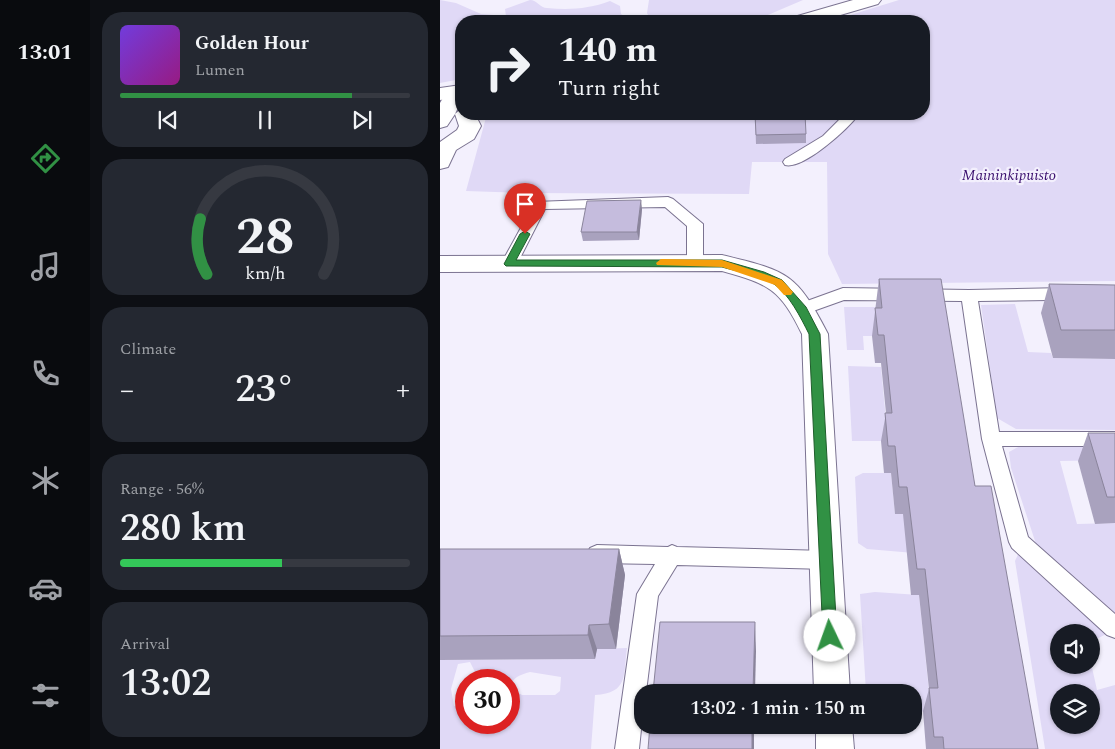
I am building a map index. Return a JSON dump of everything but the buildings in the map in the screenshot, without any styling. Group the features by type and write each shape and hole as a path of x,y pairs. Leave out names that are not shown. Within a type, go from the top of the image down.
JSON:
{"street":[{"path":"821,15 872,0"},
{"path":"440,122 454,96"},
{"path":"442,150 466,134 470,126 468,120"},
{"path":"440,264 722,263 778,282 802,309 815,334 832,684"},
{"path":"834,734 835,749"}],"lane":[{"path":"790,162 828,138 846,120"},
{"path":"510,264 540,205 668,202 695,224 695,262"},
{"path":"802,309 843,294 969,296 1115,293"},
{"path":"969,296 991,439 1018,542 1115,628"},
{"path":"991,439 1115,439"},
{"path":"576,554 672,554 779,560 826,560"},
{"path":"628,749 648,594 672,554"}],"green space":[{"path":"440,0 456,3 481,14 494,15 455,15 455,80 440,83"},
{"path":"530,0 545,8 563,9 587,7 610,1 620,6 623,15 506,15 505,9"},
{"path":"649,0 803,0 768,15 648,15"},
{"name":"Maininkipuisto","path":"899,0 1115,0 1115,281 842,284 828,254 827,162 752,162 749,194 466,191 485,120 930,120 930,15 850,15"},
{"path":"1015,304 1028,352 1051,353 1053,358 1115,359 1115,430 1016,429 997,418 981,305"},
{"path":"844,307 876,307 879,336 863,336 864,350 847,350"},
{"path":"848,366 881,367 888,441 852,441"},
{"path":"1108,445 1114,460 1060,461 1077,524 1115,523 1115,614 1036,544 1011,468 1009,452 1020,446"},
{"path":"863,473 891,473 895,514 911,514 914,553 867,549 858,543 855,477"},
{"path":"1021,548 1110,632 1100,637 1100,624 1050,624 1050,674 1093,674 1096,684 1050,684 1050,734 1100,734 1100,689 1115,685 1115,749 1045,749 1015,561"},
{"path":"875,592 919,595 931,711 922,712 922,684 866,684 860,594"},
{"path":"627,648 624,674 619,686 614,691 606,694 595,695 591,749 440,749 440,660 595,659 597,649"}],"slow traffic":[{"path":"661,263 722,263 760,274 778,282 788,292"}],"route":[{"path":"525,234 510,264 722,263 760,274 778,282 802,309 815,334 830,636"}]}
